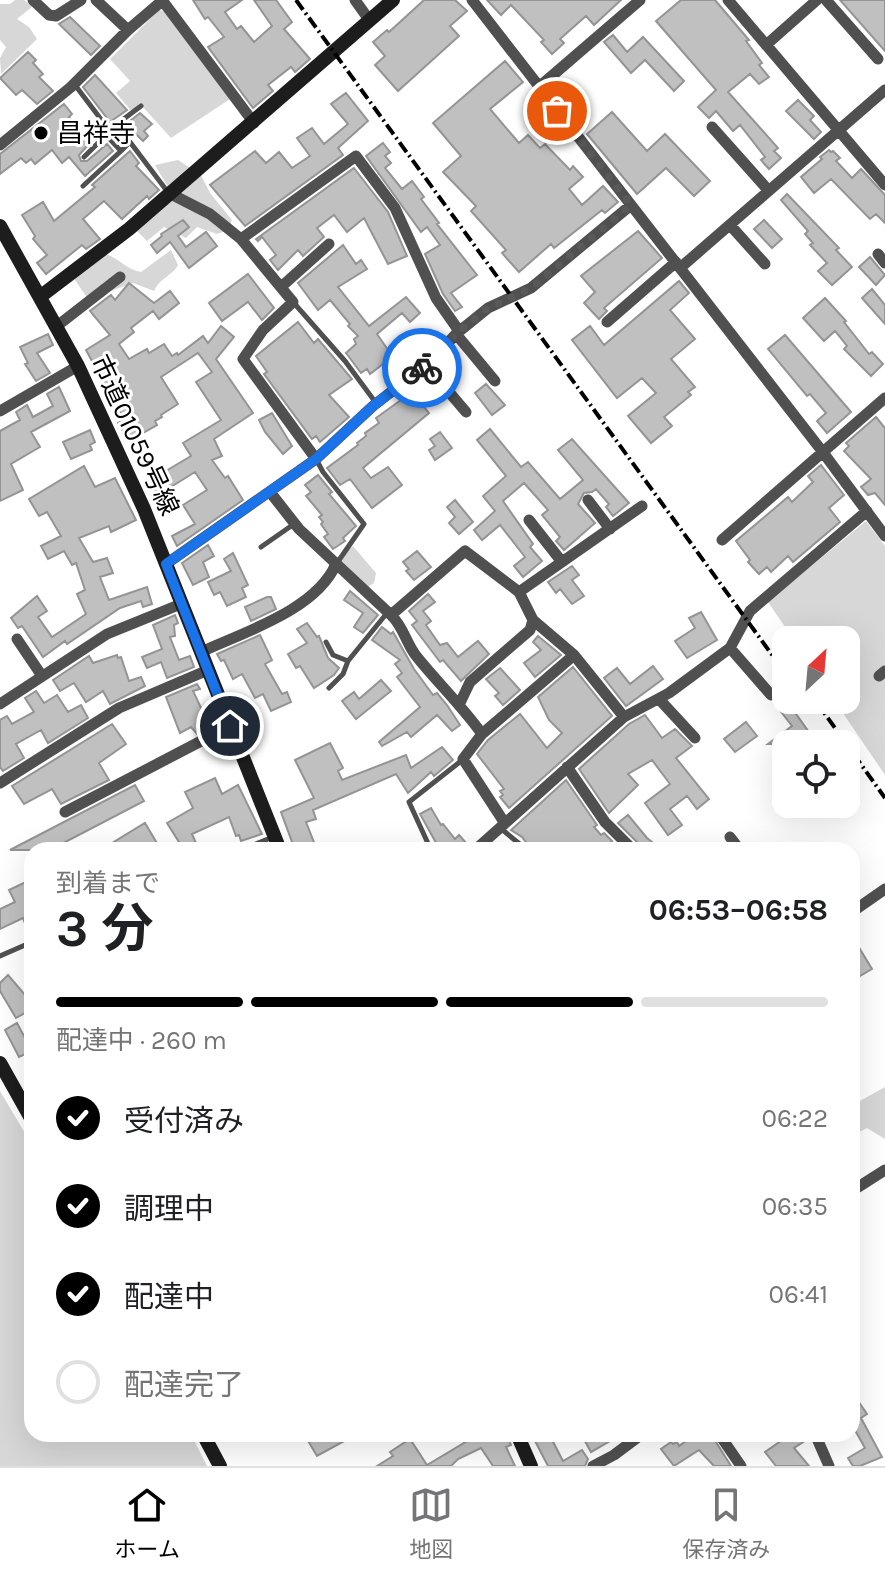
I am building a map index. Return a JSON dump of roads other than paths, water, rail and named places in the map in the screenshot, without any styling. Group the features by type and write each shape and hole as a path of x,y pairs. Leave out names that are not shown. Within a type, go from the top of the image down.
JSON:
{"street":[{"path":"33,0 49,15 56,16 81,0"},
{"path":"96,0 128,30"},
{"path":"355,0 370,21"},
{"path":"41,296 129,229 393,0"},
{"path":"472,0 885,536"},
{"path":"539,87 640,0"},
{"path":"728,0 885,185"},
{"path":"766,45 817,0"},
{"path":"826,0 878,59"},
{"path":"0,145 74,84 161,1 254,123"},
{"path":"607,322 730,225 885,90"},
{"path":"712,127 769,191"},
{"path":"241,239 356,156 395,208 436,298 495,381"},
{"path":"169,193 210,214 241,239 293,302 263,330 243,359 316,459"},
{"path":"166,564 316,459 376,403 426,365 458,332 488,308 531,288 631,205"},
{"path":"730,225 765,264"},
{"name":"市道01059号線","path":"0,226 78,366 166,564 277,842"},
{"path":"281,287 329,244"},
{"path":"57,326 120,277"},
{"path":"426,365 466,412"},
{"path":"0,411 78,366"},
{"path":"722,540 885,398"},
{"path":"270,492 295,523 401,624 414,654 460,703 482,734"},
{"path":"588,500 610,529"},
{"path":"519,592 642,506"},
{"path":"483,842 624,717 659,699 730,648 750,611 867,511"},
{"path":"529,520 562,562"},
{"path":"389,613 465,551 519,592 533,620 574,655 624,717"},
{"path":"201,652 296,608 331,576 336,564"},
{"path":"0,704 107,634 181,604"},
{"path":"460,703 470,682 530,630 533,620"},
{"path":"17,639 42,676"},
{"path":"730,648 771,695"},
{"path":"501,824 463,759 482,734 574,655"},
{"path":"0,783 119,708 208,670"},
{"path":"659,699 695,738"},
{"path":"65,812 230,726"},
{"path":"567,767 605,822 625,842"},
{"path":"730,837 734,842"},
{"path":"860,906 885,889"},
{"path":"0,1063 24,1099"},
{"path":"860,1186 885,1170"},
{"path":"207,1442 220,1466"},
{"path":"520,1442 531,1466"},
{"path":"593,1466 631,1442"},
{"path":"724,1442 741,1466"},
{"path":"818,1442 827,1465"}],"lane":[{"path":"74,84 121,151"},
{"path":"84,157 108,132 141,106"},
{"path":"83,186 130,142 169,193"},
{"path":"293,302 345,361 376,403"},
{"path":"316,459 364,524 336,564"},
{"path":"261,547 295,523"},
{"path":"329,688 389,613"},
{"path":"326,642 333,655 348,661"},
{"path":"427,842 409,802 463,759"},
{"path":"501,824 519,842"},
{"path":"0,956 24,946"}],"railway":[{"path":"296,0 772,655"},
{"path":"825,714 885,798"}],"place":[{"name":"昌祥寺","path":"41,133"}]}
